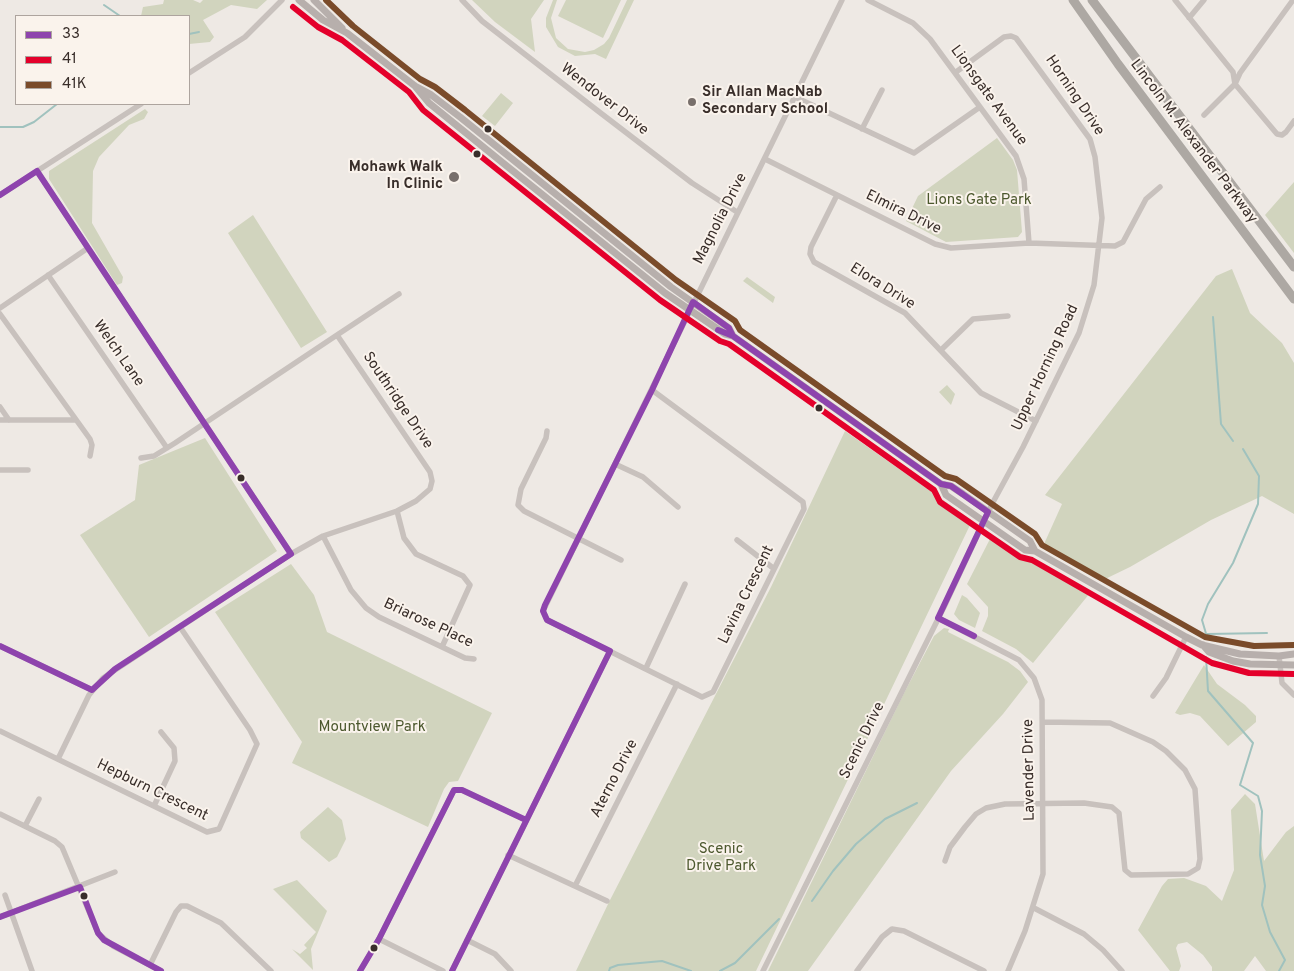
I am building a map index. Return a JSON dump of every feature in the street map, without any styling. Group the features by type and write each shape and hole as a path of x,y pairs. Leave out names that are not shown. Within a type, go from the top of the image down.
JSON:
{"highway":[{"name":"Lincoln M. Alexander Parkway","path":"1073,0 1118,64 1294,299"},
{"name":"Lincoln M. Alexander Parkway","path":"1092,0 1294,267"}],"main road":[{"path":"300,0 323,20 348,33"},
{"path":"314,0 348,33 415,86 460,117 559,196 691,306"},
{"path":"415,86 429,103 543,196 691,306 728,328 733,336 941,484 951,486 1030,541 1035,551"},
{"path":"543,196 559,196"},
{"path":"941,484 946,495 1025,550 1035,551 1202,645 1240,654 1280,656 1294,654"},
{"path":"1202,645 1209,652 1233,661 1280,666 1294,665"}],"street":[{"path":"190,72 245,37 282,0"},
{"name":"Wendover Drive","path":"462,0 482,20 605,117 692,183 737,212"},
{"name":"Magnolia Drive","path":"543,611 842,0"},
{"name":"Lionsgate Avenue","path":"868,0 921,30 956,72 1016,156 1023,170 1029,243"},
{"path":"1174,0 1232,72 1236,84 1277,134 1282,135 1286,132 1294,120"},
{"path":"1189,18 1204,0"},
{"path":"1204,115 1236,84 1240,73 1293,0"},
{"name":"Horning Drive","path":"956,72 1004,38 1011,36 1016,38 1025,47 1083,128 1094,148 1102,218 1100,246"},
{"path":"862,129 882,90"},
{"path":"795,97 914,153 980,107"},
{"path":"0,195 139,105"},
{"name":"Elmira Drive","path":"765,159 940,245 962,248 1029,243 1100,246"},
{"path":"37,171 291,554"},
{"path":"1100,246 1115,246 1123,242 1146,199 1160,187"},
{"name":"Elora Drive","path":"837,195 811,246 810,254 814,262 904,313 981,393 1036,420"},
{"name":"Upper Horning Road","path":"984,521 1036,420 1087,311 1096,277 1100,246"},
{"path":"0,308 88,248"},
{"name":"Welch Lane","path":"48,275 168,448"},
{"path":"141,458 154,456 168,448 399,294"},
{"path":"0,314 90,439 92,445 90,456"},
{"path":"941,350 973,319 1008,316"},
{"name":"Southridge Drive","path":"92,690 115,669 291,554 323,536 396,511 416,501 430,489 432,481 430,472 337,335"},
{"name":"Lavina Crescent","path":"543,611 547,620 702,697 713,692 804,509 803,502 652,390"},
{"path":"0,407 9,420"},
{"path":"0,420 76,420"},
{"path":"547,432 546,438 521,489 518,506 524,511 621,560"},
{"path":"616,464 643,477 678,507"},
{"path":"0,470 28,470"},
{"path":"396,511 404,538 416,554 463,576 470,585 442,647"},
{"name":"Scenic Drive","path":"763,971 984,521"},
{"name":"Briarose Place","path":"323,536 351,590 366,608 379,617 465,658 474,659"},
{"path":"737,540 774,568"},
{"path":"646,668 685,584"},
{"name":"Lavender Drive","path":"938,618 1003,650 1023,663 1032,674 1039,689 1043,722 1043,866 1034,908 1008,971"},
{"name":"Hepburn Crescent","path":"0,731 207,832 219,829 258,744 180,627"},
{"path":"1153,696 1166,678 1186,637"},
{"path":"0,646 92,690 58,759"},
{"path":"452,971 610,651"},
{"path":"1280,656 1282,683 1294,695"},
{"name":"Aterno Drive","path":"575,886 677,684"},
{"path":"945,861 950,847 981,810 998,804 1084,803 1116,810 1121,818 1126,870 1131,876 1188,874 1195,871 1199,864 1195,789 1185,770 1166,751 1127,729 1110,723 1043,722"},
{"path":"154,806 175,761 174,748 161,732"},
{"path":"360,971 379,939 454,790 462,790 526,820"},
{"path":"25,826 39,798"},
{"path":"0,814 62,847 98,933 113,946 161,971"},
{"path":"508,855 607,901"},
{"path":"0,917 116,872"},
{"path":"5,895 32,971"},
{"path":"150,965 176,912 181,906 187,906 221,923 270,971"},
{"path":"1034,908 1084,934 1103,950 1122,971"},
{"path":"857,971 886,932 894,929 984,971"},
{"path":"379,939 443,971"},
{"path":"467,940 495,954 511,971"}],"green space":[{"path":"164,0 193,0 200,3 203,0 267,0 257,9 231,5 203,20 214,37 210,42 190,44 190,15 141,15 143,7 163,4"},
{"path":"472,0 544,0 531,19 535,52 495,22"},
{"path":"553,0 557,0 551,18 556,38 568,49 585,52 594,50 604,44 609,38 627,0 634,0 606,59 595,54 575,56 558,47 546,27 546,18"},
{"path":"566,0 621,0 603,38 558,16"},
{"path":"501,93 513,103 495,126 482,116"},
{"path":"145,109 148,112 144,119 129,125 99,157 93,171 92,223 123,277 122,283 117,285 49,179 49,171"},
{"name":"Lions Gate Park","path":"997,138 1013,160 1017,170 1022,232 1018,237 946,242 906,221 918,196"},
{"path":"1294,182 1294,253 1265,215"},
{"path":"253,215 327,332 301,348 228,233"},
{"path":"1232,269 1250,313 1282,343 1294,363 1294,514 1262,496 1211,520 1130,567 1101,581 1045,546 1044,544 1062,504 1045,495 1216,276"},
{"path":"747,277 775,297 773,303 743,281"},
{"path":"947,385 955,394 951,405 939,392"},
{"name":"Scenic Drive Park","path":"845,431 970,519 971,523 756,971 576,971 609,902 771,587"},
{"path":"205,438 277,551 149,637 80,535 135,500 139,465"},
{"path":"991,537 999,539 1036,563 1090,593 1033,663 1016,649 982,631 988,616 988,607 967,584"},
{"name":"Mountview Park","path":"291,564 314,595 327,632 492,713 458,781 449,782 444,789 428,827 292,763 302,742 215,612"},
{"path":"962,595 980,613 975,628 959,620 954,614"},
{"path":"944,628 949,629 948,632 1008,662 1020,671 1028,682 1003,714 951,771 808,971 768,971 903,695 934,636"},
{"path":"1204,665 1217,684 1245,705 1256,716 1256,722 1228,746 1200,716 1190,713 1180,715 1175,713"},
{"path":"1245,794 1255,804 1264,861 1286,832 1294,826 1294,971 1266,971 1255,956 1244,971 1212,971 1212,967 1203,955 1187,942 1178,944 1176,948 1181,966 1179,971 1170,971 1138,930 1162,886 1168,879 1184,878 1206,886 1222,901 1234,870 1231,810"},
{"path":"328,807 342,820 346,839 337,857 329,862 301,838 300,832"},
{"path":"297,880 327,911 311,949 313,970 292,949 300,954 307,948 304,945 316,932 273,889"}],"waterway":[{"path":"104,5 119,15"},
{"path":"190,34 199,32"},
{"path":"0,127 23,127 34,122 56,105"},
{"path":"1213,317 1221,424 1233,441"},
{"path":"1207,637 1202,620 1208,604 1233,563 1258,504 1259,476 1243,449"},
{"path":"1207,634 1267,633"},
{"path":"1206,657 1208,691 1253,743 1240,785 1258,796 1262,811 1260,855 1265,886 1262,905 1270,932 1285,960 1279,971"},
{"path":"812,901 833,871 856,844 885,819 917,803"},
{"path":"720,971 735,963 779,919"},
{"path":"609,971 610,968 618,965 662,961 691,971"}],"transit line":[{"name":"41K","path":"326,0 353,26 420,79 435,87 465,110 676,280 735,321 740,330 945,476 956,479 1035,534 1042,545 1205,637 1254,646 1294,645"},
{"name":"41","path":"293,7 318,27 342,40 409,92 423,110 660,300 720,341 729,344 934,490 940,502 1020,557 1032,560 1212,663 1249,673 1294,674"},
{"name":"33","path":"0,195 37,171 291,554 115,669 92,690 0,646"},
{"name":"33","path":"452,971 610,651 547,620 543,611 545,605 652,390 693,302 729,328 733,336"},
{"name":"33","path":"718,330 733,336 941,484 951,486 988,512 938,618 974,636"},
{"name":"33","path":"360,971 379,939 454,790 462,790 526,820"},
{"name":"33","path":"0,917 80,887 98,933 104,940 161,971"}],"place":[{"name":"Sir Allan MacNab Secondary School","path":"692,102"},
{"name":"Mohawk Walk In Clinic","path":"454,177"}]}
